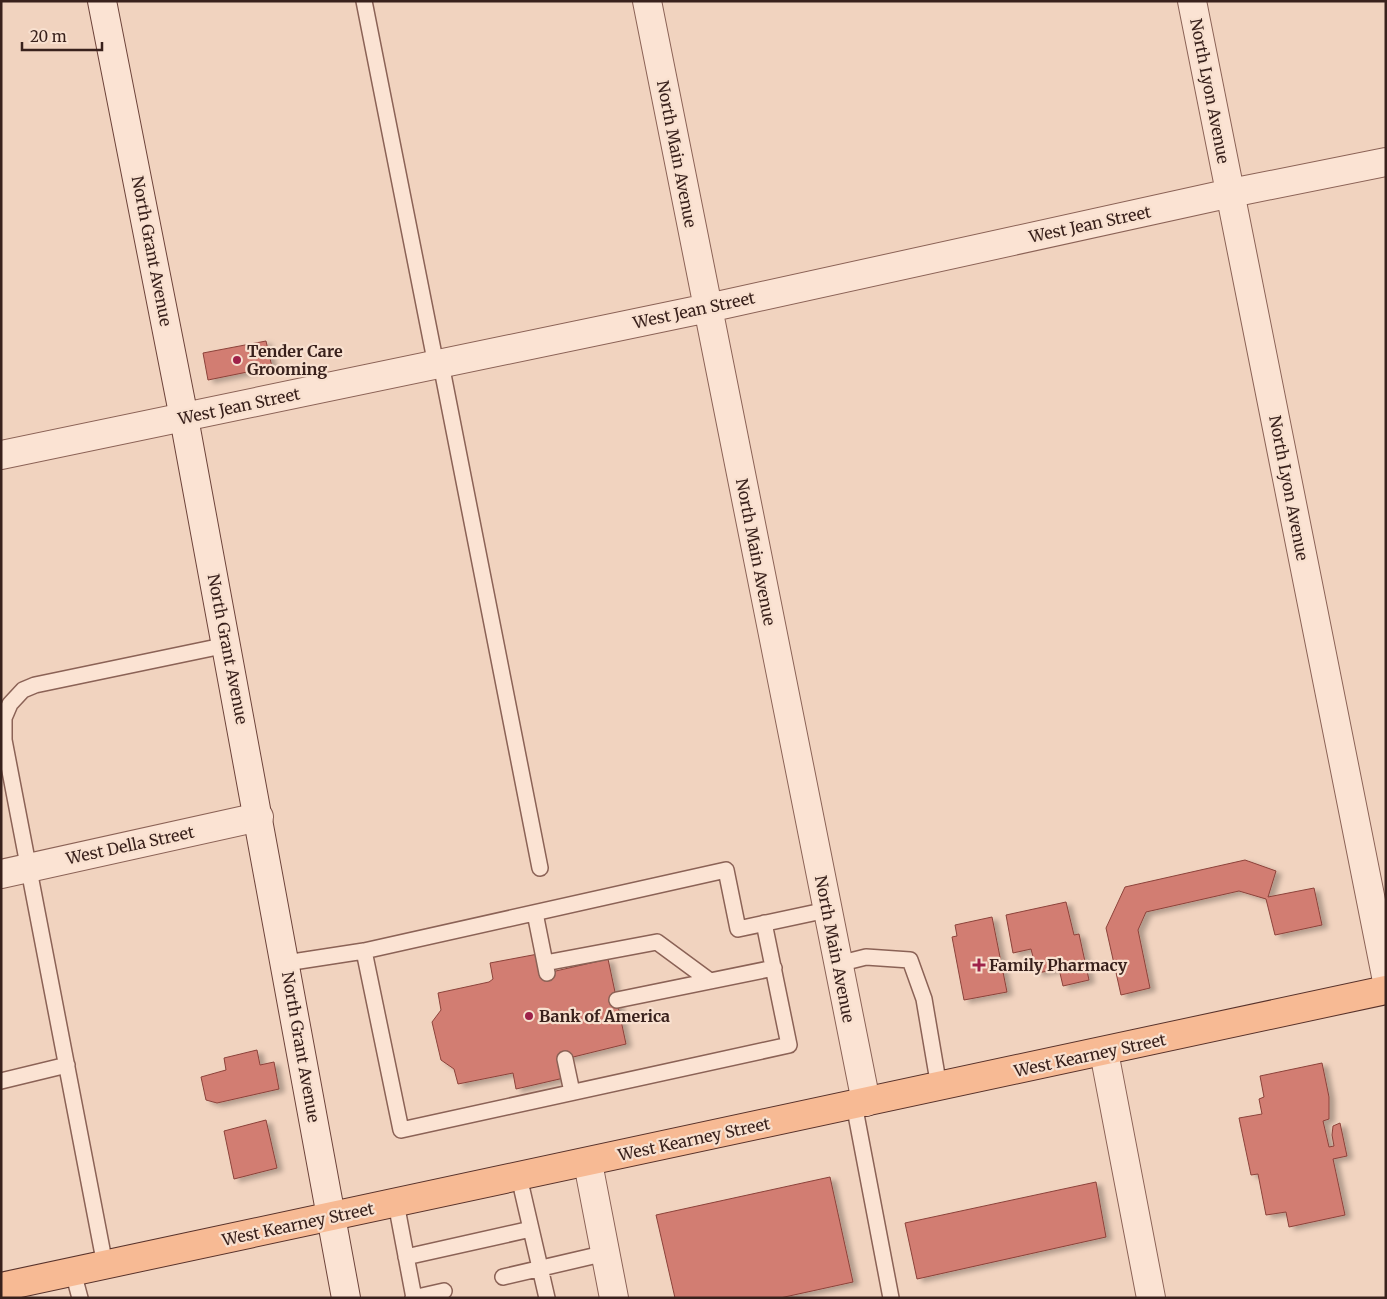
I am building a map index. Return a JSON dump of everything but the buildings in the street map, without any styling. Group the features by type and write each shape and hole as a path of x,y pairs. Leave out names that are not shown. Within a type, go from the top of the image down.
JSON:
{"main road":[{"name":"West Kearney Street","path":"2,1285 73,1272 588,1163 1386,990"}],"street":[{"name":"North Grant Avenue","path":"102,1 227,645 346,1298"},
{"name":"North Main Avenue","path":"647,1 838,964 860,1103"},
{"name":"North Lyon Avenue","path":"1192,1 1386,976"},
{"name":"West Jean Street","path":"1,455 708,308 1231,193 1386,162"},
{"name":"West Della Street","path":"1,874 259,818"},
{"path":"1104,1052 1151,1298"},
{"path":"588,1163 614,1298"}],"lane":[{"path":"364,1 540,868"},
{"path":"105,1265 4,740 4,718 10,704 16,697 23,690 34,685 227,645"},
{"path":"286,963 364,951 726,870 738,929 827,910"},
{"path":"534,913 546,968 657,942 710,981"},
{"path":"364,951 401,1130 789,1045 764,923"},
{"path":"838,964 866,957 910,960 924,999 939,1088"},
{"path":"617,1000 774,968"},
{"path":"565,1059 572,1092"},
{"path":"1,1080 67,1065"},
{"path":"860,1103 891,1298"},
{"path":"519,1177 547,1298"},
{"path":"396,1203 414,1298 444,1291"},
{"path":"406,1257 531,1229"},
{"path":"503,1276 606,1253"},
{"path":"73,1272 80,1298"}],"place":[{"name":"Tender Care Grooming","path":"237,360"},
{"name":"Family Pharmacy","path":"979,965"},
{"name":"Bank of America","path":"529,1016"}]}
